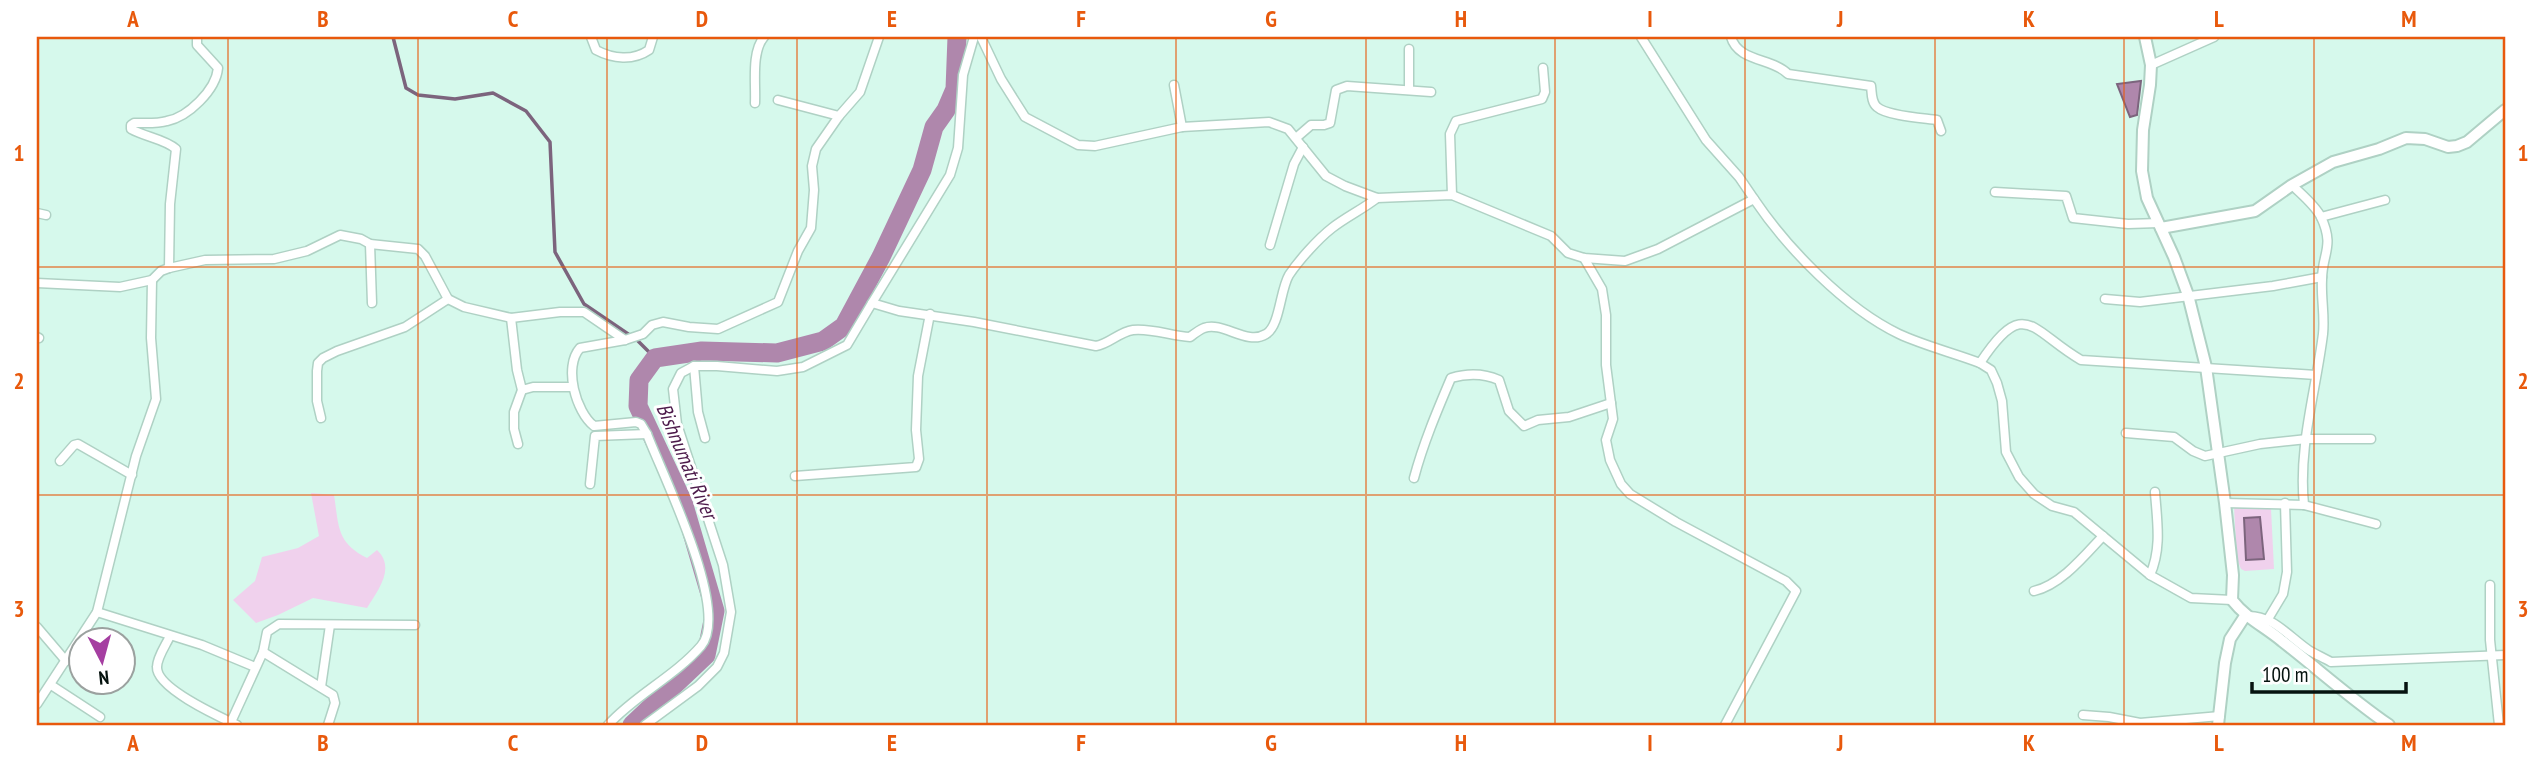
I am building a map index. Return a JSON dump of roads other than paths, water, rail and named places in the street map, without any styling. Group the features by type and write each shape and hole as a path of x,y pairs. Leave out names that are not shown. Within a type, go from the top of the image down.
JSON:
{"main road":[{"path":"2145,37 2151,65 2143,130 2142,171 2147,198 2188,295 2206,367 2225,503 2233,575 2232,600 2245,616 2281,640 2354,701 2389,725"},
{"path":"2160,225 2255,211 2292,185 2333,162 2406,138 2425,139 2448,147 2457,146 2467,142 2505,110"},
{"path":"2219,721 2224,663 2230,639 2245,616"}],"street":[{"path":"169,268 170,204 176,149 170,144 144,136 131,129 131,125 169,121 186,113 209,91 218,68 197,45 197,37"},
{"path":"591,37 596,50 608,56 623,58 642,55 649,50 653,37"},
{"path":"755,103 759,43 764,37"},
{"path":"608,725 704,643 710,615 695,551 647,433 636,422 594,426 585,419 573,387 576,352 580,348 643,334 652,325 663,321 689,327 718,329 778,302 798,251 811,228 814,190 812,166 816,149 860,92 879,37"},
{"path":"645,725 698,687 717,667 724,653 731,612 723,565 677,424 673,389 681,373 694,366 777,371 803,367 847,345 950,175 958,148 963,75 974,37"},
{"path":"981,37 1001,79 1025,117 1078,145 1095,146 1182,127 1269,122 1288,129 1326,176 1377,198 1452,195 1551,236 1568,253 1584,258 1625,261 1658,249 1754,200"},
{"path":"1640,37 1706,140 1739,177 1767,219 1808,266 1899,334 1980,363 1991,370 2002,401 2006,452 2019,477 2034,494 2052,506 2074,512 2150,575 2191,598 2232,600"},
{"path":"1731,37 1733,43 1745,54 1782,68 1788,74 1871,86 1872,100 1877,107 1888,112 1937,120 1941,131"},
{"path":"2151,65 2214,37"},
{"path":"1409,49 1409,90"},
{"path":"1452,195 1452,125 1456,121 1542,99 1545,92 1543,68"},
{"path":"1174,85 1182,127"},
{"path":"1296,138 1311,125 1330,123 1336,90 1347,86 1431,92"},
{"path":"778,100 839,116"},
{"path":"1270,245 1294,164 1303,147"},
{"path":"2292,185 2321,217 2329,246 2322,277 2324,331 2310,402 2302,465 2304,505"},
{"path":"1995,192 2066,196 2073,218 2160,225"},
{"path":"872,303 1096,346 1130,330 1152,330 1190,337 1205,327 1217,327 1259,336 1268,334 1274,324 1289,276 1319,240 1377,198"},
{"path":"2321,217 2385,200"},
{"path":"37,283 120,287 152,280 161,271 169,268 205,260 274,259 307,251 340,235 361,239 370,244 418,249 425,256 448,299 464,307 511,318 584,312 625,340"},
{"path":"370,244 372,303"},
{"path":"1584,258 1602,289 1606,315 1606,365 1613,419 1606,440 1610,460 1622,484 1630,495 1786,581 1796,591 1725,725"},
{"path":"2105,299 2140,302 2273,286 2322,277"},
{"path":"88,626 97,612 132,475 156,399 151,338 152,280"},
{"path":"321,418 317,401 317,371 318,363 323,358 405,327 448,299"},
{"path":"795,476 916,467 919,459 916,430 918,376 930,314"},
{"path":"511,318 522,390 513,412 518,444"},
{"path":"1980,363 2009,328 2027,323 2081,359 2316,375"},
{"path":"694,366 698,412 705,438"},
{"path":"1414,478 1427,434 1451,378 1465,374 1486,375 1499,380 1509,411 1524,426 1538,419 1569,417 1611,402"},
{"path":"522,390 533,387 573,387"},
{"path":"590,484 595,436 647,433"},
{"path":"2126,433 2174,437 2205,456 2260,444 2307,439 2371,439"},
{"path":"60,460 78,444 132,475"},
{"path":"2150,575 2159,547 2155,492"},
{"path":"2225,503 2304,505 2376,524"},
{"path":"2268,619 2283,594 2285,582 2285,503"},
{"path":"2034,591 2044,589 2076,564 2104,536"},
{"path":"2490,585 2491,657 2499,725"},
{"path":"97,612 202,645 255,667"},
{"path":"2245,616 2256,615 2268,619 2310,651 2331,662 2505,655"},
{"path":"170,636 158,663 158,673 162,679 184,697 234,724 263,652 267,632 279,624 415,625"},
{"path":"321,687 330,625"},
{"path":"37,627 66,662 37,704"},
{"path":"263,652 335,698 328,725"},
{"path":"51,685 100,717"},
{"path":"2083,715 2109,716 2140,723 2219,721"}],"waterway":[{"path":"393,37 406,88 418,95 455,99 493,93 526,111 550,142 555,252 584,304 637,340 655,358"},
{"name":"Bishnumati River","path":"632,725 706,655 715,611 683,502 638,406 639,380 655,358 702,351 777,353 823,341 844,326 881,257 922,170 934,127 946,110 955,89 957,37"}]}
